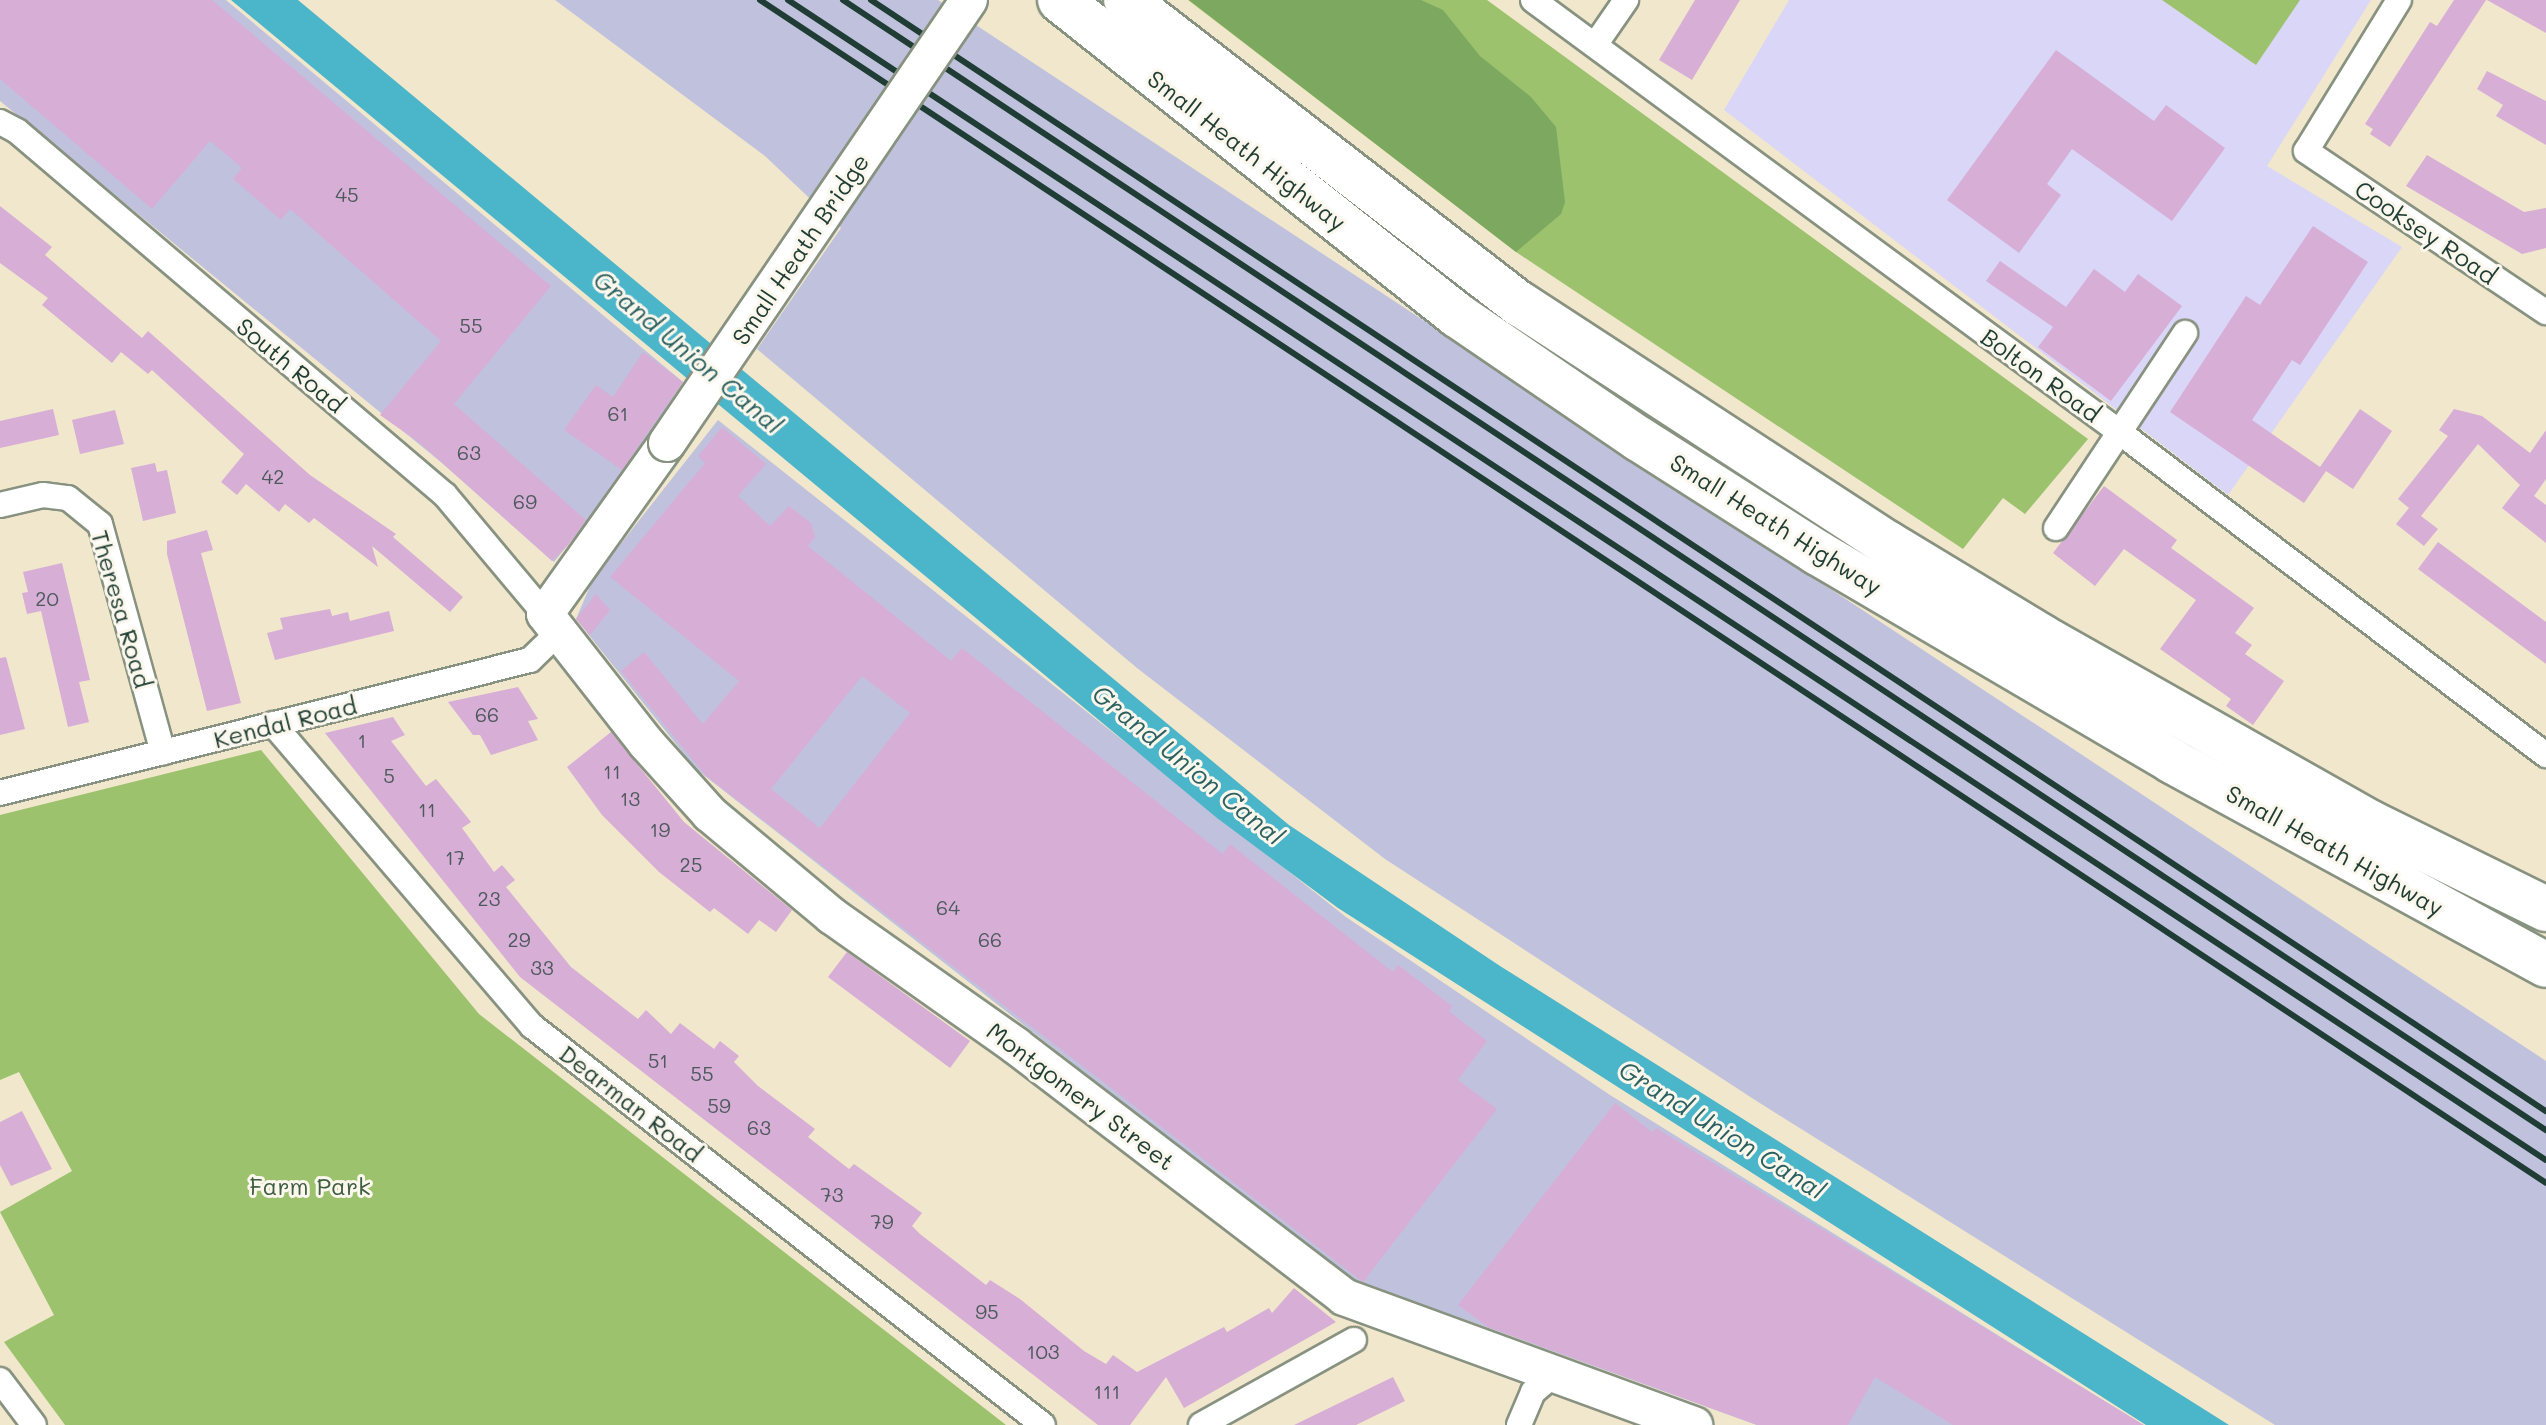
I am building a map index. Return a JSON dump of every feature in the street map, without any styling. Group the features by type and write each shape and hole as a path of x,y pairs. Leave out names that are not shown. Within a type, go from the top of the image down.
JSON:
{"highway":[{"name":"Small Heath Highway","path":"1060,0 1457,315 1639,439 1818,553 2172,761 2546,965"},
{"name":"Small Heath Highway","path":"1126,0 1520,304 1887,543 2042,637 2357,815 2546,909"}],"street":[{"name":"Small Heath Bridge","path":"552,622 667,443 969,0"},
{"name":"Bolton Road","path":"1533,0 2118,431 2546,755"},
{"path":"1595,45 1626,0"},
{"name":"Cooksey Road","path":"2399,0 2306,151 2546,312"},
{"name":"South Road","path":"0,122 17,131 445,495 552,622"},
{"path":"2056,528 2185,333"},
{"name":"Theresa Road","path":"0,505 43,495 68,498 100,524 163,752"},
{"name":"Kendal Road","path":"0,793 530,660 552,622"},
{"name":"Montgomery Street","path":"552,622 647,744 710,814 832,916 1016,1046 1344,1297 1694,1425"},
{"name":"Dearman Road","path":"273,724 532,1026 1043,1425"},
{"path":"1201,1425 1354,1340"},
{"path":"1519,1425 1533,1392 1553,1375"},
{"path":"0,1380 23,1421"}],"shaded area":[{"path":"0,0 226,0 683,382 615,487 554,562 442,463 0,101"},
{"path":"555,0 938,0 2546,1061 2546,1425 2275,1425 1755,1100 1385,859 1137,668 757,349 841,228 765,156"},
{"path":"1789,0 2371,0 2267,166 2402,247 2228,495 1724,110"},
{"path":"718,420 1346,917 1610,1095 2143,1425 1757,1425 1444,1312 1359,1287 696,769 576,619 593,579"}],"green space":[{"path":"1188,0 1487,0 2088,439 2025,514 2003,498 1963,549 1516,252"},
{"path":"1189,0 1421,0 1443,10 1480,56 1531,97 1556,127 1565,202 1561,214 1516,252"},
{"path":"2162,0 2300,0 2256,65"},
{"name":"Farm Park","path":"261,750 479,1014 1006,1425 65,1425 4,1342 54,1315 0,1212 72,1171 19,1072 0,1080 0,815"}],"water":[{"name":"Grand Union Canal","path":"231,0 298,0 1289,825 1500,966 2229,1425 2146,1425 1338,908 1217,818"}],"building":[{"path":"0,0 212,0 551,286 454,404 586,520 569,544 552,561 421,444 380,415 441,341 290,209 281,220 233,179 242,168 210,141 152,209 0,79"},
{"path":"1695,0 1740,0 1692,80 1659,60"},
{"path":"2454,0 2486,0 2390,147 2370,134 2373,129 2365,124 2430,22 2437,26"},
{"path":"2487,0 2546,0 2546,33"},
{"path":"2056,50 2154,121 2166,105 2225,148 2172,221 2072,149 2047,184 2061,195 2019,253 1947,200"},
{"path":"2487,71 2546,101 2546,145 2496,116 2503,105 2477,89"},
{"path":"2427,155 2524,212 2546,208 2546,248 2522,254 2406,186"},
{"path":"0,206 52,247 45,255 142,338 148,331 310,475 396,534 393,537 463,597 450,612 372,546 378,567 314,518 309,523 285,504 279,512 246,484 237,495 221,482 244,454 152,370 148,374 121,352 112,363 42,305 48,298 0,263"},
{"path":"2313,226 2368,262 2300,365 2292,360 2252,420 2320,467 2360,409 2392,431 2353,489 2326,471 2304,503 2170,412 2246,296 2260,305"},
{"path":"2000,261 2066,307 2094,269 2125,292 2138,274 2182,306 2111,401 2038,347 2053,327 1986,281"},
{"path":"643,352 683,382 622,470 564,430 596,385 613,397"},
{"path":"53,409 59,435 0,448 0,421"},
{"path":"2454,409 2482,416 2530,453 2546,430 2546,479 2534,496 2546,505 2546,543 2502,508 2520,485 2478,444 2421,516 2438,529 2424,546 2396,524 2409,508 2398,499 2448,436 2439,430"},
{"path":"115,410 124,444 80,454 72,420"},
{"path":"722,427 766,464 738,496 770,526 789,506 811,523 815,537 808,546 951,661 962,648 1223,854 1230,844 1393,972 1398,965 1452,1006 1449,1011 1487,1041 1458,1080 1497,1109 1363,1282 706,776 621,671 644,652 703,724 739,681 610,577 705,463 698,456","holes":["862,676 910,713 820,828 771,789"]},
{"path":"155,463 157,472 167,470 176,513 143,521 131,468"},
{"path":"2104,486 2177,540 2171,548 2254,608 2235,633 2252,645 2245,654 2284,681 2253,725 2226,706 2231,699 2160,649 2196,600 2124,549 2095,586 2053,553"},
{"path":"207,530 213,550 201,553 241,703 207,711 167,554 167,541"},
{"path":"2438,542 2546,622 2546,664 2418,569"},
{"path":"62,563 90,680 79,682 89,722 68,727 41,611 27,614 22,593 28,592 23,572"},
{"path":"596,594 610,610 590,635 576,619"},
{"path":"330,609 332,616 348,612 350,621 389,611 394,631 275,660 267,633 283,629 280,618"},
{"path":"6,657 25,729 0,735 0,658"},
{"path":"518,687 538,719 528,721 538,740 491,755 480,735 473,735 448,702"},
{"path":"393,717 405,735 391,741 426,786 436,779 471,822 462,828 494,872 502,865 515,880 506,887 571,967 638,1019 646,1010 671,1034 680,1023 714,1049 720,1041 739,1056 734,1062 758,1086 815,1129 808,1137 849,1169 854,1164 922,1213 912,1226 920,1234 986,1285 990,1280 1020,1299 1084,1351 1106,1364 1113,1355 1137,1372 1224,1327 1227,1332 1269,1308 1272,1313 1294,1288 1336,1322 1184,1408 1166,1377 1130,1425 1098,1425 520,977 325,733"},
{"path":"611,732 684,822 792,910 776,932 759,920 748,934 714,908 710,912 659,872 602,815 567,767"},
{"path":"847,952 970,1041 950,1068 828,977"},
{"path":"1615,1103 1652,1132 1656,1128 2144,1425 1953,1425 1875,1377 1848,1425 1757,1425 1488,1327 1458,1305"},
{"path":"22,1111 52,1169 11,1186 0,1165 0,1122"},
{"path":"1393,1377 1405,1401 1356,1425 1294,1425"}],"railway":[{"path":"760,0 2546,1183"},
{"path":"788,0 2546,1160"},
{"path":"843,0 2546,1130"},
{"path":"871,0 2546,1111"}]}
